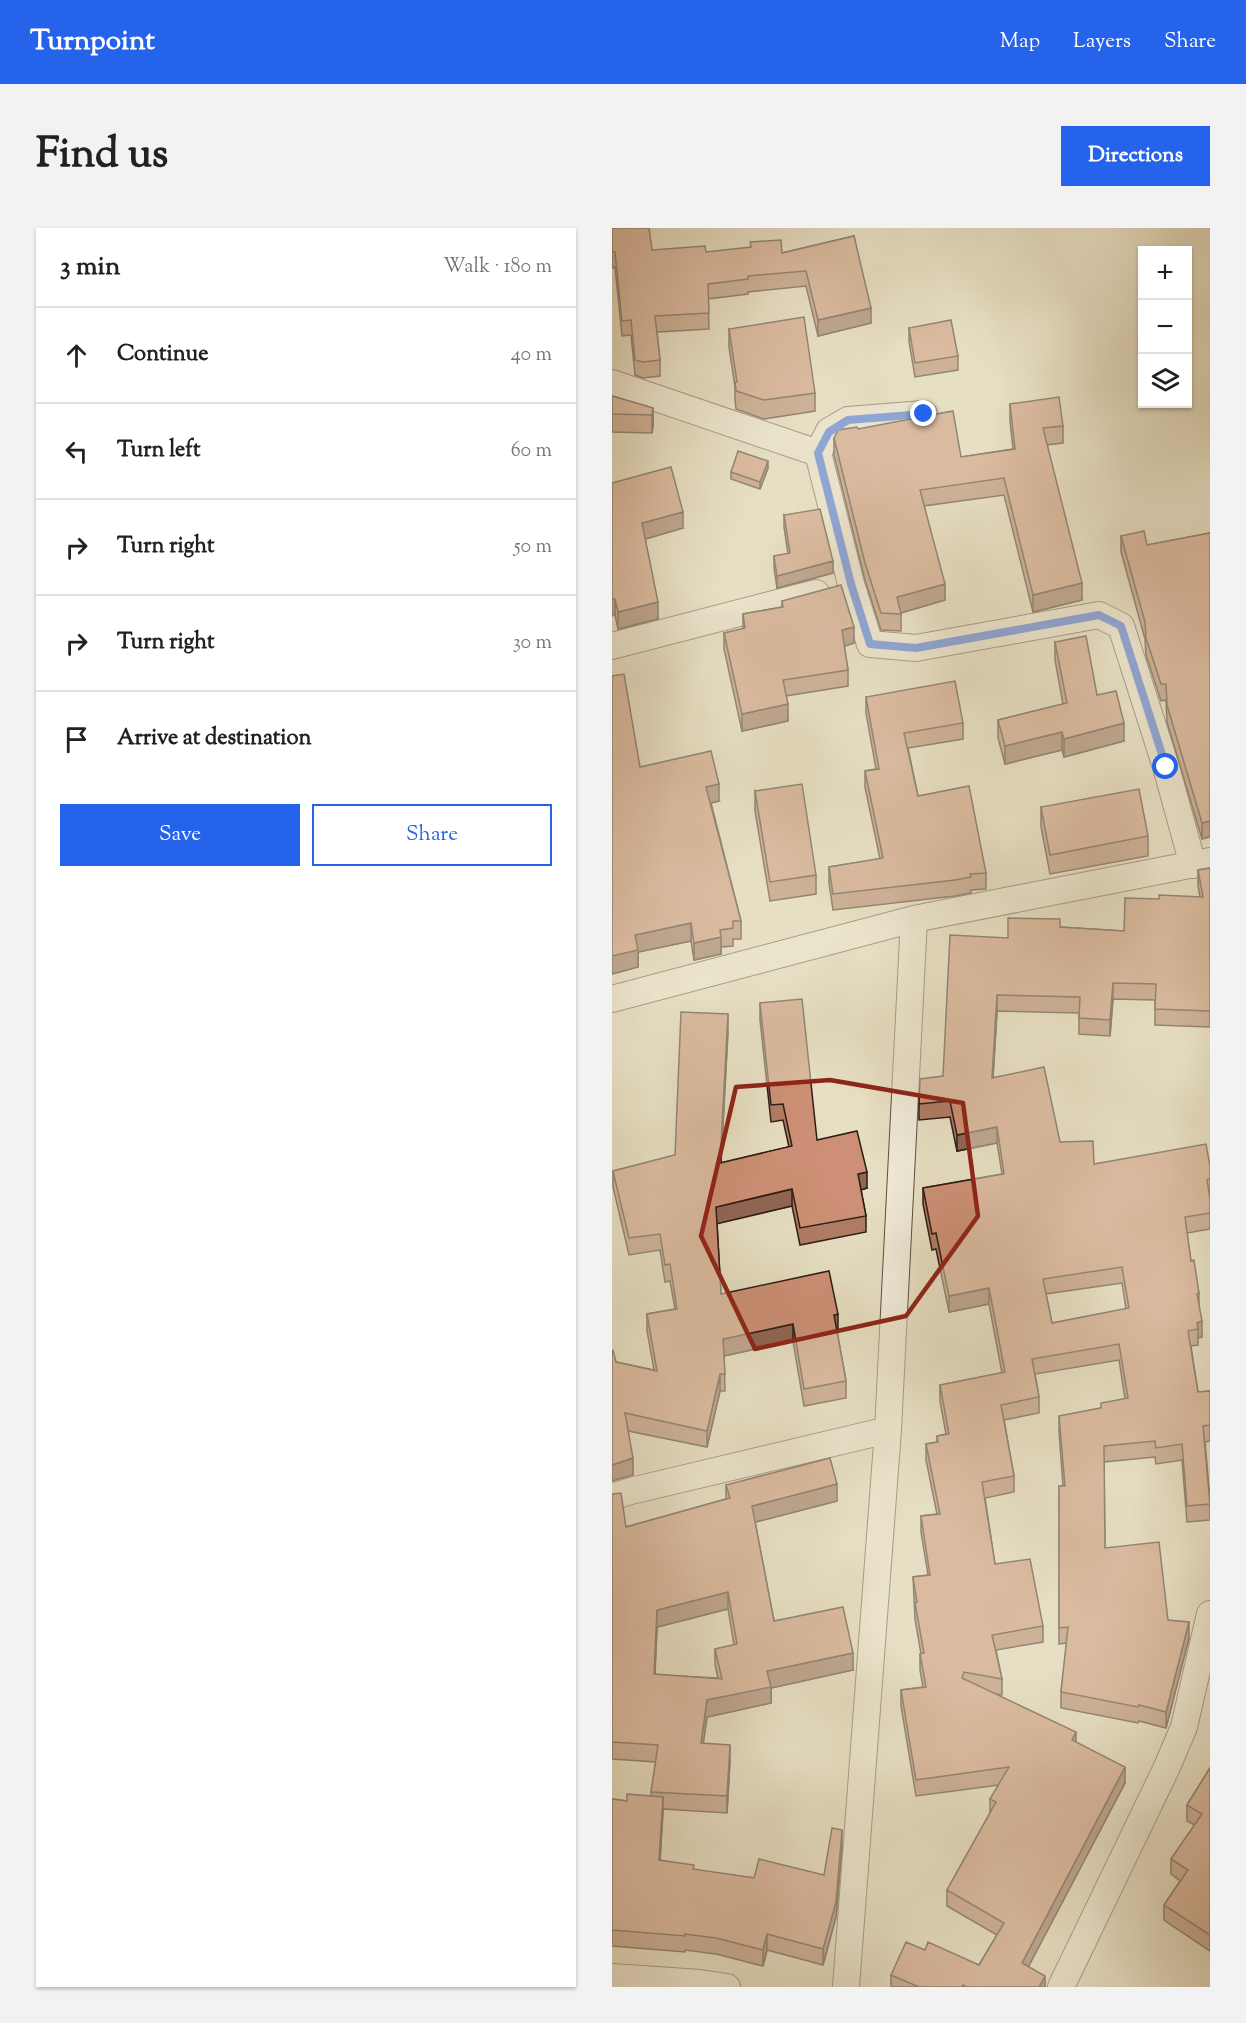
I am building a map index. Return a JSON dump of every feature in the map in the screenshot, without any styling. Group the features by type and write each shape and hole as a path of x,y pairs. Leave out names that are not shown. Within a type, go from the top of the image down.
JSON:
{"street":[{"path":"612,382 818,453"},
{"path":"612,999 914,919 1202,863 1166,767 1121,626 1099,615 916,648 870,644 851,584 818,453 829,432 848,420 924,414"},
{"path":"612,646 851,584"},
{"path":"846,1987 888,1430 914,919"},
{"path":"612,1497 888,1430"},
{"path":"1061,1987 1184,1727 1210,1614"},
{"path":"612,1977 727,1987"}],"highlighted area":[{"path":"830,1080 963,1103 978,1216 906,1316 755,1349 701,1236 736,1087"}],"building":[{"path":"612,228 649,228 652,250 705,246 706,252 751,247 750,242 781,240 782,253 854,236 871,308 818,320 806,271 748,276 748,279 708,284 709,313 655,316 660,360 643,362 635,360 631,320 622,321 615,252 612,252"},
{"path":"804,317 815,393 764,400 736,391 735,382 737,382 729,329"},
{"path":"951,320 958,356 915,363 909,328"},
{"path":"612,396 653,408 652,415 612,414"},
{"path":"1059,397 1063,426 1043,428 1082,583 1033,595 1004,478 920,490 945,584 897,597 901,614 881,613 865,563 834,438 838,430 857,427 858,429 953,411 961,457 1015,449 1010,404"},
{"path":"738,451 768,461 760,482 731,472"},
{"path":"671,467 683,512 642,523 658,602 618,612 615,599 612,599 612,483"},
{"path":"820,509 833,561 777,576 774,556 790,553 784,515"},
{"path":"1144,531 1147,545 1210,533 1210,821 1202,823 1167,705 1166,684 1161,684 1146,638 1145,622 1121,536"},
{"path":"841,585 854,627 842,630 848,670 783,680 788,704 742,714 724,633 745,628 743,614 783,607 782,601"},
{"path":"1086,636 1097,695 1116,691 1124,723 1064,739 1062,732 1005,746 998,720 1067,703 1055,642"},
{"path":"624,674 640,767 711,751 719,784 706,787 741,921 733,921 733,928 720,930 721,937 694,943 691,923 635,935 638,950 612,956 612,676"},
{"path":"955,681 963,723 904,733 918,796 969,786 986,873 970,874 971,877 955,880 833,894 829,867 883,858 865,771 879,769 866,697"},
{"path":"802,784 816,875 770,882 755,791"},
{"path":"1139,789 1148,836 1050,855 1041,807"},
{"path":"1210,868 1210,1011 1155,1009 1156,984 1113,983 1110,1020 1079,1018 1080,997 997,995 992,1078 1044,1067 1060,1142 1093,1141 1094,1164 1206,1144 1210,1166 1210,1179 1207,1180 1210,1213 1185,1217 1191,1261 1194,1260 1202,1321 1197,1323 1198,1329 1188,1331 1198,1392 1210,1391 1210,1425 1203,1426 1210,1504 1187,1506 1182,1444 1156,1448 1155,1441 1104,1446 1105,1548 1159,1542 1168,1620 1189,1622 1166,1712 1139,1705 1138,1707 1061,1692 1068,1627 1059,1628 1059,1486 1065,1486 1059,1416 1101,1408 1101,1403 1128,1398 1119,1344 1032,1359 1039,1397 1001,1405 1014,1476 982,1482 995,1564 1030,1559 1043,1626 992,1635 1002,1679 964,1672 962,1678 1076,1732 1072,1740 1125,1767 1022,1963 1045,1976 1039,1987 967,1987 963,1985 962,1987 919,1987 891,1975 906,1942 925,1950 928,1942 979,1965 1004,1923 947,1890 996,1802 990,1799 1009,1767 916,1780 901,1690 926,1687 920,1654 924,1653 913,1577 930,1575 921,1516 940,1514 926,1444 938,1442 937,1436 949,1434 940,1385 1005,1372 989,1288 949,1296 936,1233 932,1234 923,1188 1004,1174 997,1127 957,1135 950,1101 919,1104 920,1079 943,1076 950,935 1008,938 1008,918 1060,919 1060,927 1124,931 1125,898 1159,899 1159,895 1203,897 1198,870","holes":["1122,1267 1129,1308 1052,1323 1043,1279"]},
{"path":"802,999 817,1140 857,1131 867,1172 858,1174 866,1216 800,1228 792,1189 716,1207 721,1294 829,1271 838,1314 834,1315 846,1381 804,1389 793,1324 723,1339 725,1374 720,1374 707,1431 625,1413 633,1458 612,1465 613,1350 616,1362 657,1371 647,1314 677,1309 670,1264 665,1265 660,1234 629,1238 613,1171 675,1155 681,1012 728,1014 720,1163 792,1146 783,1104 771,1105 760,1003"},
{"path":"830,1458 837,1484 752,1506 774,1621 843,1607 853,1653 767,1671 771,1687 707,1700 701,1743 730,1745 727,1796 651,1792 658,1745 612,1742 612,1494 621,1493 626,1527 730,1498 726,1485","holes":["728,1592 737,1644 715,1649 722,1679 654,1674 657,1610"]},
{"path":"1210,1768 1210,1935 1164,1905 1188,1870 1171,1859 1202,1814 1187,1805"},
{"path":"627,1794 663,1797 659,1860 694,1865 693,1869 754,1878 759,1859 824,1875 832,1828 842,1830 836,1902 823,1949 767,1934 763,1950 716,1938 612,1930 612,1799 627,1801"}],"route":[{"path":"924,414 848,420 829,432 818,453 859,614 870,644 916,648 1099,615 1121,626 1166,767"}]}
